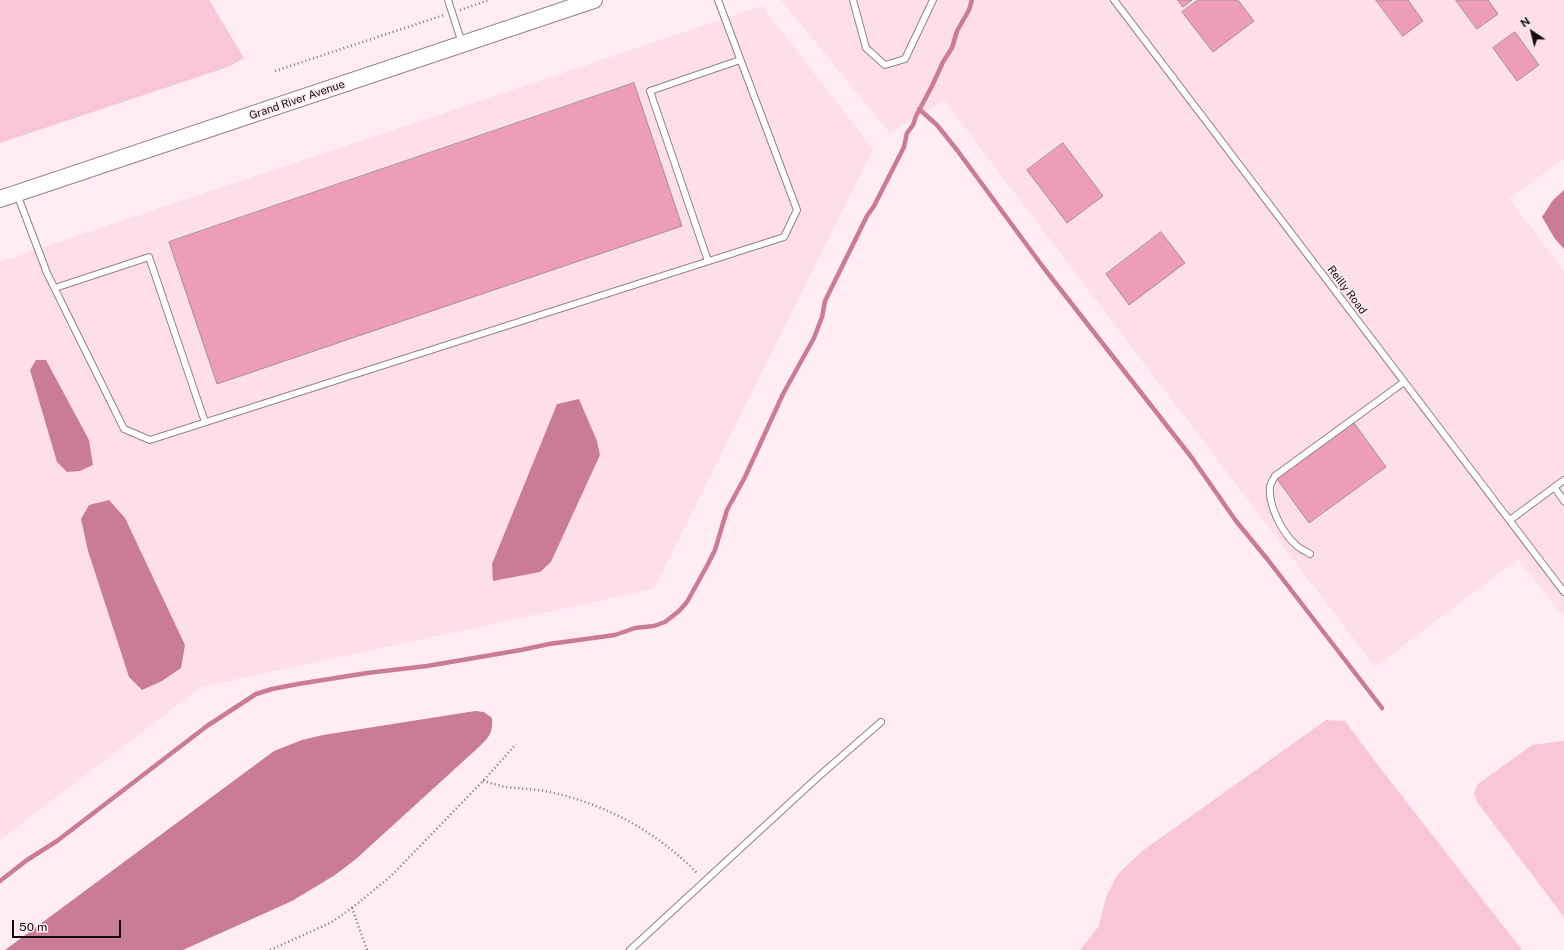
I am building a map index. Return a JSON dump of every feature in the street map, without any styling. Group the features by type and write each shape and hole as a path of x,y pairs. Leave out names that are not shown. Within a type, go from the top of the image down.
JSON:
{"main road":[{"name":"Grand River Avenue","path":"0,200 594,0"}],"lane":[{"path":"448,0 463,44"},
{"path":"17,194 48,273 124,429 150,440 784,237 797,210 718,0"},
{"path":"852,0 866,48 885,65 905,59 933,0"},
{"name":"Reilly Road","path":"1114,0 1564,592"},
{"path":"708,261 650,91 740,60"},
{"path":"55,288 149,257 205,422"},
{"path":"1310,554 1296,546 1274,512 1270,500 1270,486 1275,476 1404,382"},
{"path":"1510,520 1564,480"},
{"path":"1554,487 1564,501"},
{"path":"630,950 824,772 881,722"}],"path":[{"path":"275,71 489,0"},
{"path":"270,950 330,923 352,908 391,876 483,781 516,744"},
{"path":"483,781 507,787 529,788 551,792 581,800 613,812 666,844 705,881"},
{"path":"352,908 367,950"}],"shaded area":[{"path":"0,0 209,0 244,58 228,67 0,143"},
{"path":"781,0 1564,0 1564,159 1509,199 1564,271 1564,617 1518,559 1375,667 944,100 890,133"},
{"path":"762,6 873,149 654,589 201,687 0,840 0,262"},
{"path":"1564,190 1564,249 1555,239 1542,217 1553,200"},
{"path":"36,360 46,360 89,440 93,465 80,471 67,472 57,462 30,370"},
{"path":"579,399 597,441 600,455 551,562 540,572 493,581 492,564 557,404"},
{"path":"109,500 125,518 185,645 181,668 162,681 142,690 129,677 88,551 81,519 89,505"},
{"path":"475,711 484,712 492,718 491,730 483,742 356,859 335,875 292,901 183,950 5,950 274,751 302,740 323,735"},
{"path":"1326,720 1345,721 1522,950 1080,950 1099,926 1106,897 1117,875 1142,851"},
{"path":"1564,741 1564,917 1477,802 1474,793 1478,784 1532,745"}],"building":[{"path":"1178,0 1192,0 1183,7"},
{"path":"1198,0 1238,0 1254,21 1213,52 1182,12"},
{"path":"1376,0 1408,0 1423,21 1403,36"},
{"path":"1456,0 1488,0 1498,14 1477,29"},
{"path":"1515,32 1539,65 1517,81 1493,48"},
{"path":"634,83 682,226 217,384 169,242"},
{"path":"1063,143 1103,196 1067,223 1027,170"},
{"path":"1161,232 1185,263 1129,305 1106,274"},
{"path":"1354,423 1386,467 1309,523 1277,479"}],"waterway":[{"path":"0,881 27,860 57,841 207,726 256,694 298,684 367,673 427,666 549,644 615,635 635,628 654,626 665,622 679,611 687,602 715,550 727,510 745,477 783,394 814,338 822,317 825,301 867,216 874,206 904,147 907,133 913,125 943,62 952,48 957,31 969,10 972,0"},
{"path":"919,109 937,125 957,150 1043,267 1192,458 1236,521 1268,560 1382,708"}]}
